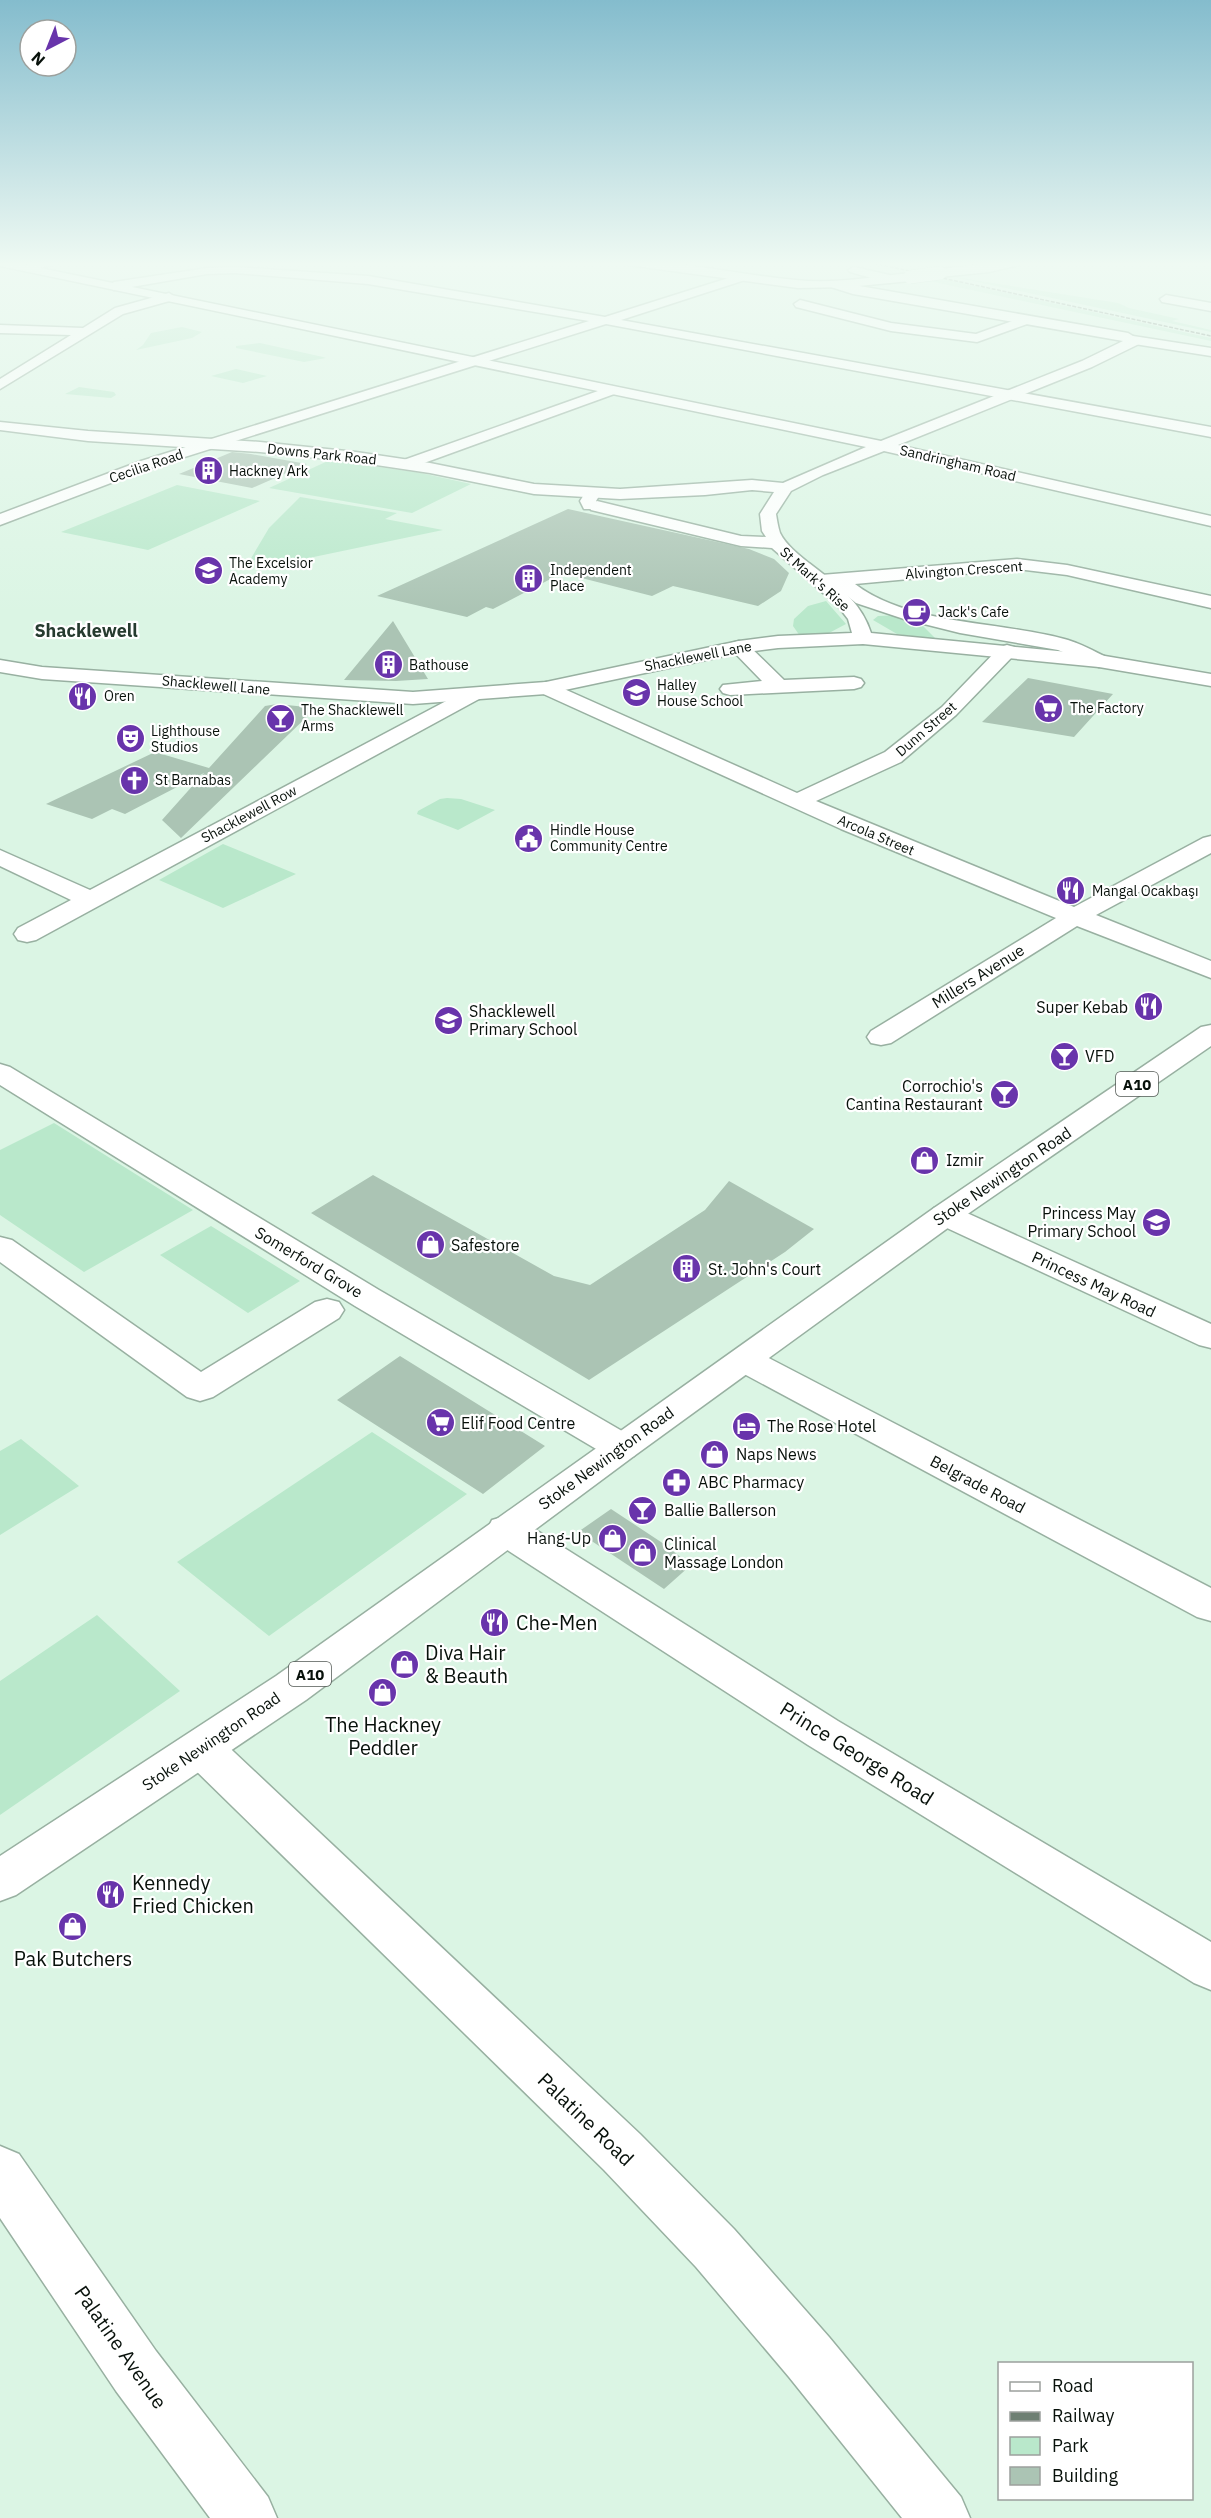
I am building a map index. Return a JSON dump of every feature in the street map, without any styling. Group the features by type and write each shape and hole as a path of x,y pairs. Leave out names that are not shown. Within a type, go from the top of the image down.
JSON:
{"main road":[{"name":"Cecilia Road","path":"0,520 96,482 418,380"},
{"name":"Sandringham Road","path":"563,380 884,446 1211,521"},
{"path":"927,380 1211,432"},
{"path":"592,499 752,485 785,488 817,472 1049,380"},
{"path":"408,464 612,390"},
{"name":"Downs Park Road","path":"0,426 88,436 303,451 408,464 534,489 552,497 592,499 741,541 775,543"},
{"name":"St Mark's Rise","path":"785,488 768,514 770,531 775,543 831,580 859,619 863,638"},
{"name":"Alvington Crescent","path":"831,580 991,565 1029,565 1067,570 1211,602"},
{"path":"831,580 863,599 911,615 960,627 1063,645 1100,661"},
{"name":"Shacklewell Lane","path":"0,666 42,673 375,697 472,695 546,688 739,647 778,642 863,638 1100,661 1211,680"},
{"path":"739,647 778,686"},
{"name":"Dunn Street","path":"798,801 893,757 949,711 1007,651"},
{"name":"Shacklewell Lane","path":"0,678 42,673"},
{"path":"730,689 854,683"},
{"name":"Arcola Street","path":"546,688 798,801 970,874 1211,970"},
{"name":"Shacklewell Row","path":"27,934 472,695"},
{"name":"Millers Avenue","path":"881,1037 1076,916 1211,843"},
{"path":"0,857 89,899"},
{"name":"Stoke Newington Road","path":"0,1881 202,1749 300,1681 945,1215 1210,1035"},
{"name":"Somerford Grove","path":"0,1073 368,1298 621,1447"},
{"name":"Princess May Road","path":"945,1215 1211,1337"},
{"name":"Somerford Grove","path":"0,1247 200,1389 327,1310"},
{"name":"Belgrade Road","path":"745,1360 1120,1560 1211,1606"},
{"name":"Prince George Road","path":"506,1530 823,1733 1211,1968"},
{"name":"Palatine Road","path":"202,1749 622,2152 715,2248 809,2357 940,2518"},
{"name":"Palatine Avenue","path":"0,2172 136,2371 247,2518"}],"green space":[{"path":"227,380 255,380 243,383"},
{"path":"79,387 114,392 116,395 111,398 65,394"},
{"path":"330,460 421,473 471,484 412,513 269,488"},
{"path":"177,485 260,501 148,550 61,532"},
{"path":"300,497 397,513 385,519 443,530 304,559 283,562 250,560 269,528"},
{"path":"826,601 846,624 829,633 800,636 793,626 794,619 808,606"},
{"path":"902,615 915,618 937,640 897,634 873,620 878,616"},
{"path":"440,799 461,799 495,810 458,830 417,814 418,811"},
{"path":"223,844 296,874 223,908 159,880"},
{"path":"54,1123 193,1210 84,1272 0,1215 0,1150"},
{"path":"211,1226 300,1281 248,1313 160,1255"},
{"path":"372,1432 467,1494 269,1636 177,1562"},
{"path":"21,1439 79,1486 0,1535 0,1451"},
{"path":"97,1615 180,1691 0,1815 0,1681"}],"building":[{"name":"Hackney Ark","path":"232,452 307,464 252,488 179,474"},
{"path":"568,509 749,549 774,559 789,573 781,591 758,606 673,586 652,596 562,573 493,609 486,607 467,617 377,596"},
{"name":"Bathouse","path":"393,621 428,679 344,680"},
{"name":"The Factory","path":"1028,678 1113,694 1074,737 982,722"},
{"path":"277,704 316,708 181,838 162,820 204,773 125,814 112,809 92,819 46,804 155,752 209,768 265,706"},
{"path":"373,1175 554,1276 590,1285 705,1210 729,1181 814,1229 785,1252 589,1380 311,1213"},
{"name":"Elif Food Centre","path":"400,1356 545,1446 483,1494 337,1400"},
{"name":"Clinical Massage London","path":"611,1509 691,1565 664,1589 578,1532"}],"place":[{"name":"Hackney Ark","path":"208,471"},
{"name":"The Excelsior Academy","path":"208,571"},
{"name":"Independent Place","path":"529,578"},
{"name":"Jack's Cafe","path":"917,612"},
{"name":"Bathouse","path":"388,665"},
{"name":"Halley House School","path":"636,693"},
{"name":"Oren","path":"83,696"},
{"name":"The Factory","path":"1049,708"},
{"name":"The Shacklewell Arms","path":"280,718"},
{"name":"Lighthouse Studios","path":"130,739"},
{"name":"St Barnabas","path":"134,780"},
{"name":"Hindle House Community Centre","path":"529,838"},
{"name":"Mangal Ocakbaşı","path":"1071,891"},
{"name":"Super Kebab","path":"1149,1007"},
{"name":"Shacklewell Primary School","path":"448,1020"},
{"name":"VFD","path":"1064,1056"},
{"name":"Corrochio's Cantina Restaurant","path":"1004,1095"},
{"name":"Izmir","path":"925,1160"},
{"name":"Princess May Primary School","path":"1157,1222"},
{"name":"Safestore","path":"430,1245"},
{"name":"St. John's Court","path":"687,1269"},
{"name":"Elif Food Centre","path":"440,1423"},
{"name":"The Rose Hotel","path":"746,1426"},
{"name":"Naps News","path":"715,1454"},
{"name":"ABC Pharmacy","path":"677,1482"},
{"name":"Ballie Ballerson","path":"643,1510"},
{"name":"Hang-Up","path":"612,1538"},
{"name":"Clinical Massage London","path":"643,1553"},
{"name":"Che-Men","path":"495,1622"},
{"name":"Diva Hair & Beauth","path":"404,1664"},
{"name":"The Hackney Peddler","path":"383,1693"},
{"name":"Kennedy Fried Chicken","path":"111,1894"},
{"name":"Pak Butchers","path":"73,1927"}],"district":[{"name":"Shacklewell","path":"86,630"}]}
